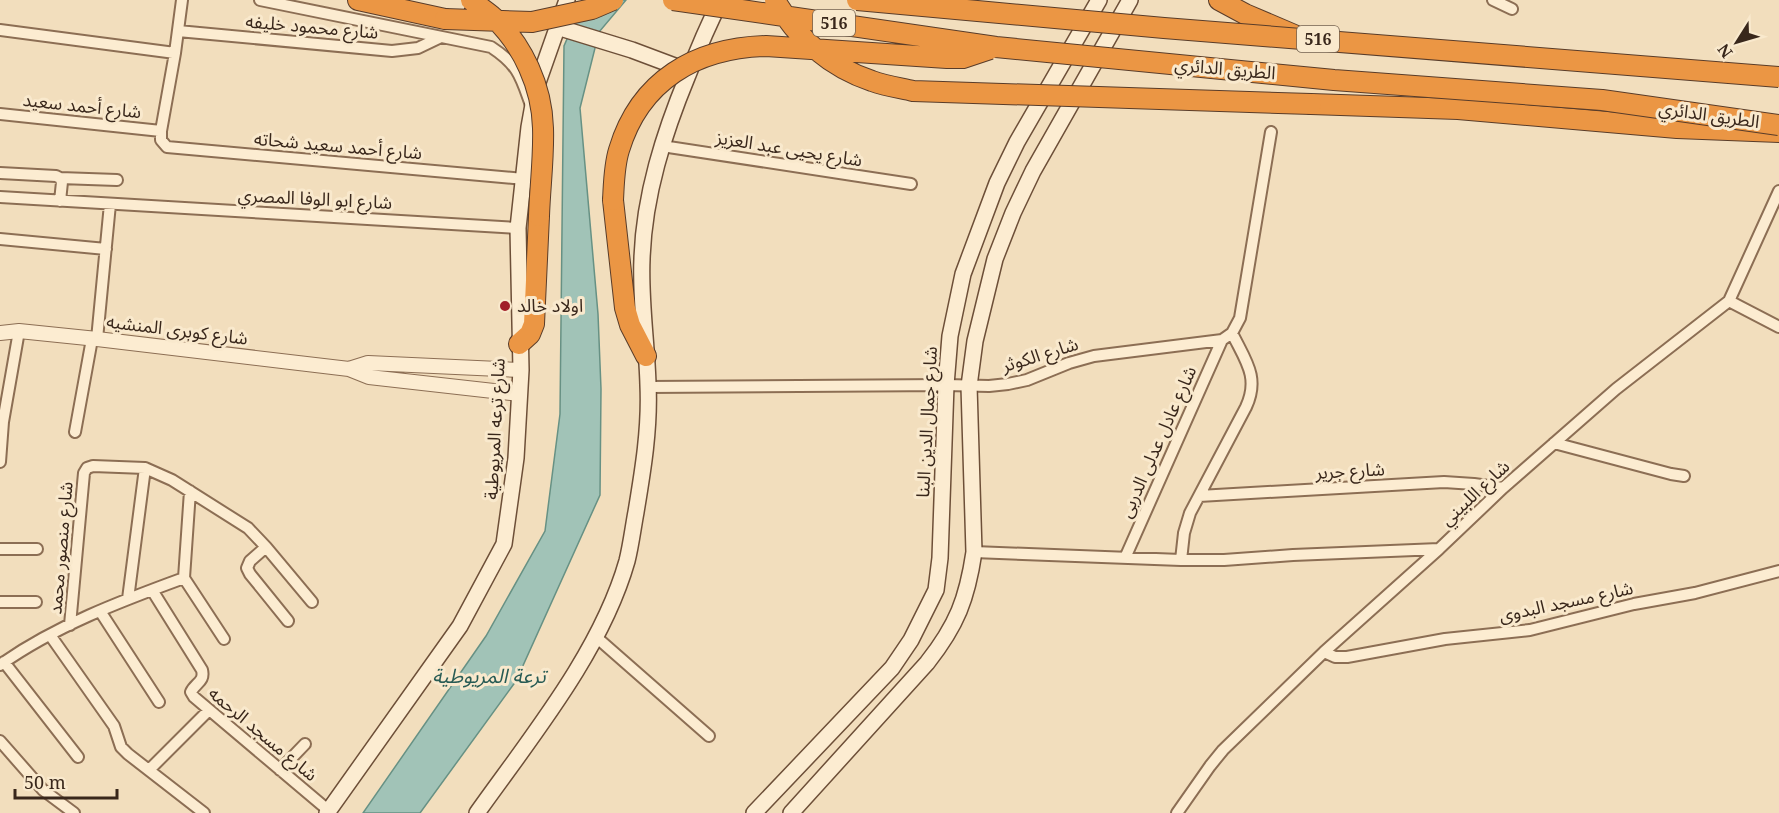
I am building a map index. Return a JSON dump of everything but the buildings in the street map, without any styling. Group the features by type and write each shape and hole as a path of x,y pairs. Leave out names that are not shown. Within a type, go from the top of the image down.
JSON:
{"highway":[{"path":"358,0 445,19 532,22 592,9 613,0"},
{"path":"471,0 493,18 513,41 529,68 539,97 543,128 534,324 530,334 519,344"},
{"name":"الطريق الدائري","path":"673,0 996,47 1334,80 1602,100 1779,125"},
{"path":"775,0 806,41 835,64 872,81 913,91 1458,109 1677,128 1779,132"},
{"name":"الطريق الدائري","path":"857,0 1022,16 1779,77"},
{"path":"1219,0 1301,38"},
{"path":"646,356 637,341 625,308 613,200 616,159 626,128 654,88 694,60 741,47 766,46 963,58 996,47"}],"main road":[{"name":"شارع ترعه المريوطية","path":"327,812 460,626 504,543 516,458 520,394 518,228 536,88 563,28 567,0"},
{"path":"477,813 558,699 595,636 620,581 627,559 647,440 648,387 641,260 645,219 656,163 675,106 705,30 721,0"},
{"name":"شارع جمال الدين البنا","path":"754,813 892,668 912,640 936,590 940,558 950,336 963,274 997,183 1017,142 1099,0"},
{"path":"792,813 938,650 957,619 971,575 974,552 969,386 975,341 995,259 1033,171 1130,0"},
{"path":"563,28 652,56 689,72"},
{"path":"950,336 975,341"}],"street":[{"path":"161,131 182,0"},
{"path":"261,0 491,47 507,57 519,72 532,110"},
{"path":"1493,0 1512,9"},
{"path":"0,30 175,54"},
{"name":"شارع محمود خليفه","path":"178,31 392,51 418,48 441,37"},
{"name":"شارع أحمد سعيد","path":"0,114 161,131"},
{"name":"شارع أحمد سعيد شحاته","path":"161,131 161,140 167,147 524,178"},
{"path":"1181,560 1184,533 1190,513 1246,407 1252,389 1249,370 1232,333 1240,318 1271,132"},
{"name":"شارع يحيى عبد العزيز","path":"662,146 911,184"},
{"path":"0,173 117,180"},
{"path":"60,178 62,182 60,201"},
{"name":"شارع اللبيني","path":"1177,813 1224,750 1324,652 1503,488 1616,389 1729,301 1779,191"},
{"name":"شارع ابو الوفا المصري","path":"0,197 518,228"},
{"path":"75,432 95,339 110,204"},
{"path":"0,239 106,249"},
{"path":"1729,301 1779,327"},
{"path":"0,462 3,422 19,331"},
{"name":"شارع كوبرى المنشيه","path":"0,333 19,331 95,339 350,369 369,377 520,394"},
{"name":"شارع الكوثر","path":"648,387 1008,384 1027,380 1069,363 1094,356 1222,340 1232,333"},
{"name":"شارع عادل عدلى الدربى","path":"1125,558 1222,340"},
{"name":"شارع كوبرى المنشيه","path":"350,369 368,363 520,370"},
{"path":"1554,443 1684,476"},
{"name":"شارع منصور محمد","path":"70,625 84,473 87,468 93,466 145,468"},
{"path":"128,599 145,468 172,480 248,528 312,602"},
{"name":"شارع جرير","path":"1199,496 1444,482 1503,488"},
{"path":"190,491 184,578 224,639"},
{"path":"266,547 250,561 247,568 249,574 288,621"},
{"path":"0,549 37,549"},
{"path":"974,552 1224,560 1439,549"},
{"name":"شارع مسجد البدوى","path":"1324,652 1335,657 1347,657 1445,639 1530,630 1634,604 1695,594 1779,571"},
{"path":"78,757 2,663 70,625 128,599 184,578"},
{"name":"شارع مسجد الرحمه","path":"152,590 202,670 201,681 193,687 191,692 194,697 327,812"},
{"path":"0,602 36,602"},
{"path":"100,611 159,702"},
{"path":"50,635 114,726 121,747 204,813"},
{"path":"595,636 709,736"},
{"path":"149,770 208,710"},
{"path":"0,741 43,790 74,813"},
{"path":"280,770 305,744"}],"water":[{"name":"ترعة المريوطية","path":"584,0 626,0 599,32 580,108 598,314 601,389 600,495 516,681 420,813 363,813 486,636 545,531 560,414 564,46"}],"place":[{"name":"اولاد خالد","path":"505,306"}]}
